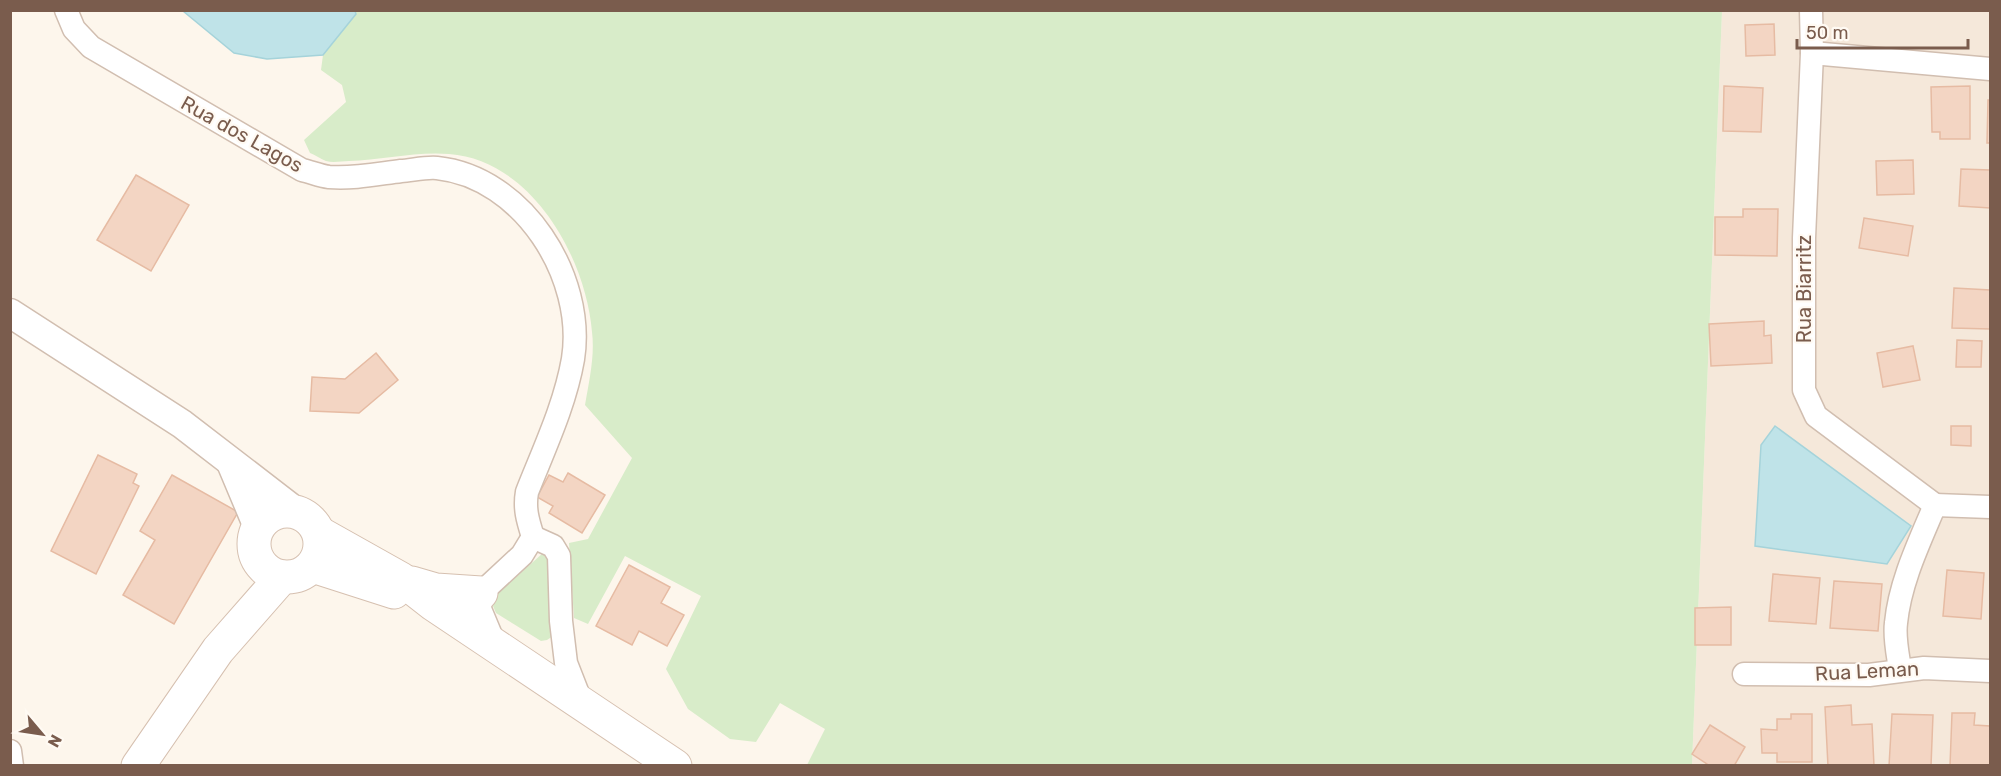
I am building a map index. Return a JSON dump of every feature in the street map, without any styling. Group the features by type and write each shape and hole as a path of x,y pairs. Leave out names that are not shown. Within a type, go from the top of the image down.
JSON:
{"main road":[{"path":"218,650 265,519 285,510 295,511 314,523 321,545 319,556 313,566 293,577 282,577 271,574 263,567 257,543"},
{"path":"319,533 401,579 433,604 675,765"},
{"path":"313,566 433,604"},
{"path":"138,765 218,650 282,577"},
{"path":"401,579 436,590 481,593"}],"street":[{"name":"Rua dos Lagos","path":"66,10 74,29 91,47 302,170 327,177 355,177 435,167 458,171 480,180 503,194 528,216 547,244 567,288 574,324 573,358 562,401 527,492 525,505 527,520 534,537"},
{"name":"Rua Biarritz","path":"1811,10 1812,53 1804,238 1804,390 1816,416 1935,505"},
{"path":"1812,53 1990,69"},
{"path":"10,313 182,424 295,511"},
{"path":"232,464 257,543"},
{"path":"1900,669 1895,626 1898,606 1915,554 1935,505 1990,507"},
{"path":"495,645 480,609 481,593 522,555 534,537 553,546 560,556 561,621 566,663 582,704"},
{"name":"Rua Leman","path":"1744,674 1869,675 1900,669 1924,668 1990,671"},
{"path":"10,751 12,765"}],"shaded area":[{"path":"1722,11 1990,11 1990,765 1692,765"}],"green space":[{"path":"355,11 1722,11 1692,765 807,765 825,729 780,703 756,742 730,739 688,709 666,669 701,596 625,556 588,624 574,618 569,543 588,539 632,458 585,405 593,350 588,303 579,274 566,245 549,218 529,193 506,174 479,160 437,153 332,162 310,153 304,140 346,102 342,85 321,70 323,55 356,14"},
{"path":"543,553 551,558 553,636 541,641 496,613 493,606 496,595"}],"water":[{"path":"183,11 355,11 356,14 323,55 267,59 234,53"},
{"path":"1775,426 1911,526 1887,564 1755,546 1761,445"}],"building":[{"path":"1774,24 1775,55 1746,56 1745,25"},
{"path":"1724,86 1763,88 1761,132 1723,131"},
{"path":"1970,86 1970,139 1940,139 1940,132 1932,132 1931,87"},
{"path":"1988,100 1990,100 1990,143 1987,143"},
{"path":"1913,160 1914,194 1877,195 1876,161"},
{"path":"1961,169 1990,170 1990,208 1959,206"},
{"path":"136,175 189,205 151,271 97,240"},
{"path":"1743,209 1778,209 1777,256 1715,255 1715,217 1743,217"},
{"path":"1864,218 1913,226 1908,256 1859,248"},
{"path":"1954,288 1990,290 1990,329 1952,328"},
{"path":"1764,321 1764,336 1771,335 1772,363 1711,366 1709,324"},
{"path":"1957,340 1982,341 1981,367 1956,367"},
{"path":"1913,346 1920,380 1883,387 1877,353"},
{"path":"376,353 398,380 359,413 310,411 312,377 345,379"},
{"path":"1951,426 1971,426 1971,446 1951,445"},
{"path":"98,455 137,474 133,483 139,486 96,574 51,551"},
{"path":"568,473 605,495 582,533 549,513 553,506 537,497 549,475 563,482"},
{"path":"172,475 238,512 174,624 123,595 155,540 140,531"},
{"path":"629,565 670,587 661,603 684,615 667,646 639,631 632,645 596,626"},
{"path":"1947,570 1984,573 1981,619 1943,616"},
{"path":"1773,574 1820,578 1816,624 1769,621"},
{"path":"1834,581 1882,584 1878,631 1830,628"},
{"path":"1731,607 1731,645 1695,645 1695,608"},
{"path":"1851,705 1852,725 1872,724 1874,766 1828,766 1825,707"},
{"path":"1952,713 1975,713 1974,725 1990,726 1990,766 1950,766"},
{"path":"1791,714 1812,714 1812,762 1777,762 1777,753 1762,753 1761,729 1777,730 1777,719 1791,719"},
{"path":"1892,714 1933,715 1931,766 1889,766"},
{"path":"1710,725 1745,747 1734,766 1710,766 1692,754"}]}
